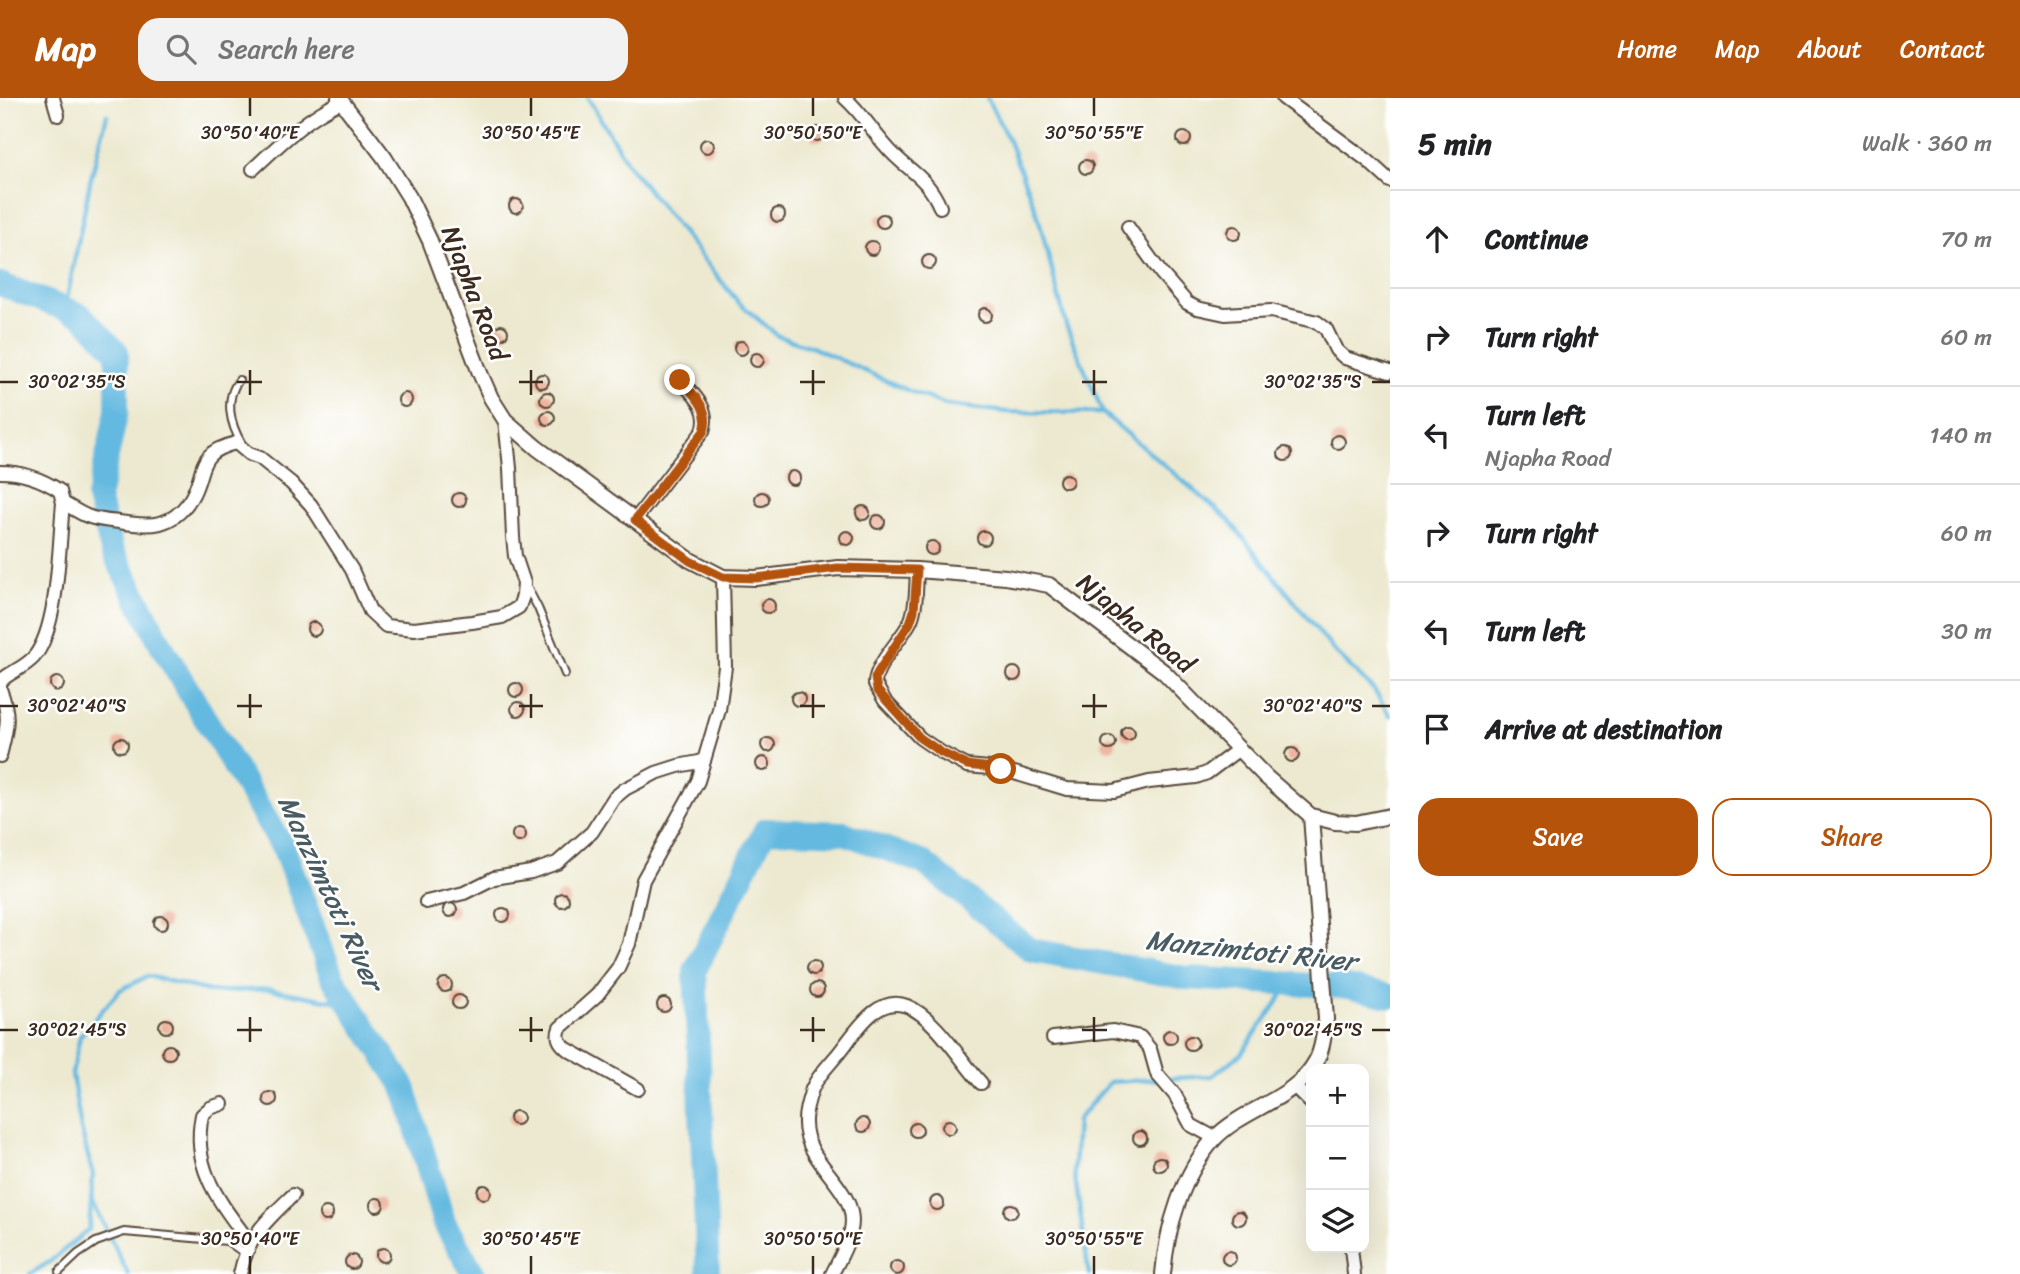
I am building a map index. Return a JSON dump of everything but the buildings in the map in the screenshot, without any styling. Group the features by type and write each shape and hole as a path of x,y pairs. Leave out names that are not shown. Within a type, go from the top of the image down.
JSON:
{"street":[{"path":"52,98 58,115"},
{"path":"845,98 886,147 928,184 940,207"},
{"path":"1283,98 1367,160 1390,181"},
{"path":"253,169 304,123 340,100"},
{"name":"Njapha Road","path":"340,100 384,157 409,197 430,241 480,373 505,420 537,448 690,561 723,577 756,578 838,568 917,570 1006,577 1049,585 1164,672 1266,777 1311,816"},
{"path":"1128,227 1161,273 1187,303 1225,314 1271,311 1317,322 1326,329 1336,350 1345,358 1390,372"},
{"path":"635,520 704,431 704,410 680,380"},
{"path":"63,503 93,518 157,525 167,522 180,512 192,497 205,460 219,449 236,443 291,483 311,505 352,570 370,611 386,626 414,629 502,617 519,607 524,583 514,546 505,420"},
{"path":"0,472 31,477 55,488 60,491 63,503 53,611 46,637 33,659 3,679 0,684"},
{"path":"917,570 914,611 910,623 878,672 875,684 886,701 920,738 942,753 967,765 1001,769 1067,789 1097,792 1114,791 1171,778 1196,777 1208,773 1239,749"},
{"path":"638,1089 567,1049 560,1043 558,1034 560,1028 597,995 618,968 629,944 643,880 693,792 719,710 725,667 723,577"},
{"path":"0,689 8,716 0,756"},
{"path":"426,902 464,892 494,878 531,872 557,863 592,832 614,798 625,789 678,765 704,761"},
{"path":"1163,1274 1165,1252 1178,1200 1198,1160 1215,1138 1234,1122 1294,1086 1318,1059 1326,1019 1311,816 1335,822 1356,823 1390,816"},
{"path":"832,1274 851,1230 852,1217 849,1203 810,1150 805,1119 813,1088 825,1068 871,1014 889,1005 899,1004 910,1006 935,1027 981,1083"},
{"path":"1053,1038 1113,1031 1139,1037 1150,1049 1157,1074 1175,1095 1191,1125 1215,1138"},
{"path":"1294,1086 1306,1098"},
{"path":"222,1104 210,1108 202,1115 200,1152 203,1168 215,1193 247,1248"},
{"path":"240,1274 247,1248 262,1225 293,1195"},
{"path":"1352,1253 1354,1274"}],"lane":[{"path":"239,380 230,396 231,416 235,433 248,454"},
{"path":"524,583 538,608 565,674"},
{"path":"59,1272 96,1242 124,1233 227,1241 247,1248"}],"waterway":[{"path":"588,98 629,166 738,302 778,336 814,348 946,405 1007,412 1103,413 1228,519 1335,652 1374,690 1390,716"},
{"path":"987,98 1009,141 1038,216 1066,325 1103,413"},
{"path":"65,309 90,182 107,115"},
{"name":"Manzimtoti River","path":"0,284 81,315 117,352 117,411 98,498 112,550 165,652 284,849 332,977 404,1087 444,1223 474,1274"},
{"name":"Manzimtoti River","path":"708,1274 695,970 765,830 844,833 924,863 1031,950 1187,978 1348,987 1390,996"},
{"path":"30,1274 51,1261 89,1229 93,1175 81,1129 72,1074 80,1036 120,990 148,976 213,992 267,989 349,1004"},
{"path":"1089,1274 1074,1170 1077,1120 1110,1082 1212,1076 1241,1054 1291,983"},
{"path":"91,1199 128,1274"}],"route":[{"path":"680,380 704,410 704,431 635,520 690,561 723,577 756,578 838,568 917,570 914,611 910,623 875,678 877,690 920,738 942,753 967,765 1001,769"}]}
